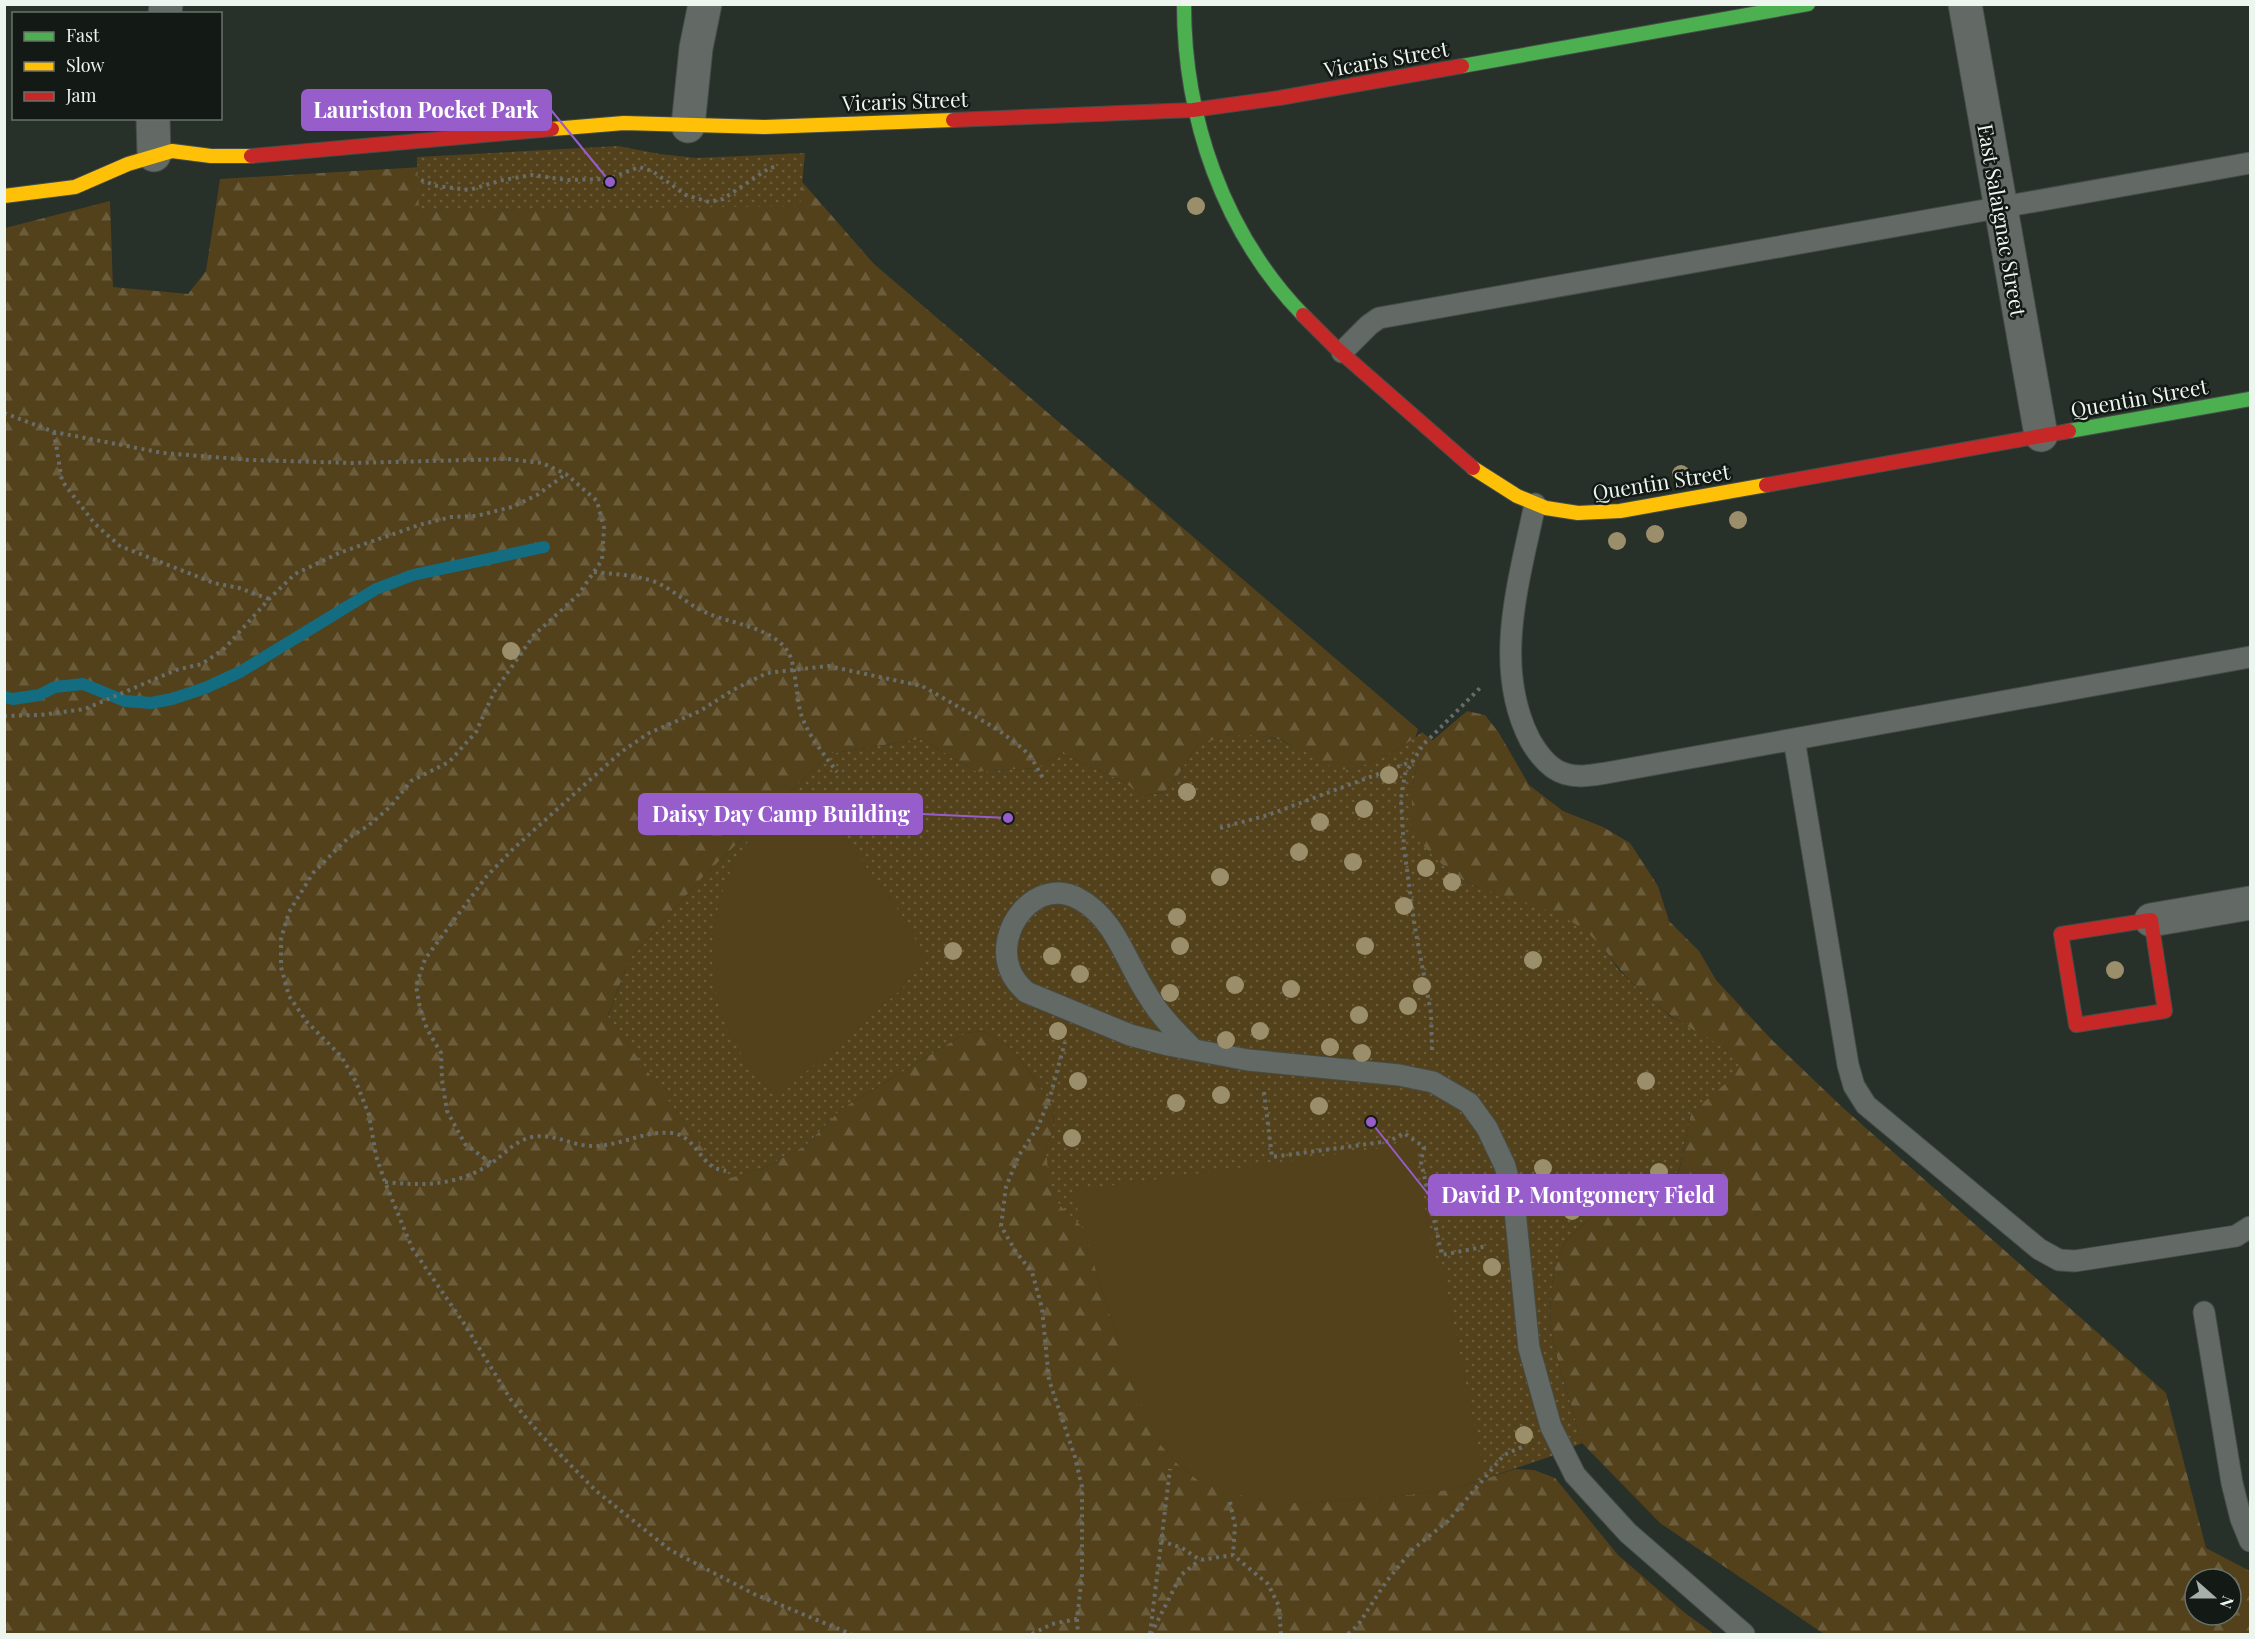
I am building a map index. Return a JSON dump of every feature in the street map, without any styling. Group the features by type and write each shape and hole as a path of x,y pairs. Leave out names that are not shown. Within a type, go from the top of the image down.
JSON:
{"street":[{"path":"688,126 696,48 705,4"},
{"name":"Quentin Street","path":"1184,4 1183,43 1192,110 1218,183 1241,232 1270,276 1304,317 1485,477 1506,491 1535,504 1561,512 1590,515 1620,511 2250,399"},
{"name":"Vicaris Street","path":"4,196 75,187 154,155 172,152 211,156 255,156 646,122 688,126 765,127 1192,110 1302,94 1808,4"},
{"name":"East Salaignac Street","path":"1965,4 2041,435"},
{"path":"153,120 154,155"},
{"path":"2151,920 2165,1011 2076,1025 2061,934 2250,903"}],"lane":[{"path":"1342,352 1379,318 2250,163"},
{"path":"1535,504 1511,632 1512,688 1521,722 1534,748 1550,766 1564,774 1580,776 1606,773 2250,657"},
{"path":"1794,739 1848,1065 1854,1086 1866,1105 2039,1249 2059,1260 2075,1261 2236,1236 2250,1227"},
{"path":"1194,1050 1162,1018 1105,920 1087,903 1058,892 1048,893 1027,905 1011,929 1006,956 1009,970 1026,992 1130,1035 1194,1050 1248,1060 1353,1070 1432,1082 1469,1102 1487,1128 1505,1166 1514,1201 1529,1348 1553,1431 1575,1475 1628,1533 1744,1635"},
{"path":"2204,1312 2232,1483 2241,1519 2250,1541"}],"path":[{"path":"415,178 437,186 468,190 532,175 567,180 608,179 639,167 652,171 686,195 709,202 723,199 768,169 778,165"},
{"path":"4,413 54,432 163,453 250,460 353,463 508,459 542,463 566,474 597,501 604,528 602,560 578,595 534,635 494,692 476,732 449,762 411,781 391,806 368,826 347,839 313,873 289,912 281,939 281,967 289,996 307,1022 341,1056 356,1082 369,1115 376,1156 412,1248 465,1325 511,1401 595,1490 670,1550 754,1593 851,1635"},
{"path":"54,432 62,481 96,524 120,546 214,583 239,588 269,599"},
{"path":"4,717 40,716 85,709 176,670 202,664 225,648 295,574 339,553 430,522 451,517 476,516 512,507 537,495 566,474"},
{"path":"593,572 621,574 651,581 672,590 687,604 708,614 756,629 777,640 789,652 801,715 813,740 837,772"},
{"path":"491,1163 465,1144 447,1111 441,1053 427,1029 420,1008 417,986 425,958 493,870 514,848 621,752 649,733 700,711 767,674 828,666 921,686 997,729 1022,748 1031,757 1044,780"},
{"path":"1432,1082 1431,1013 1413,916 1404,848 1401,799 1406,774 1423,745 1493,675 1510,666"},
{"path":"1220,828 1268,815 1413,761"},
{"path":"1073,1012 1050,1097 1038,1127 1019,1155 1006,1187 1001,1226 1016,1252 1032,1272 1042,1308 1049,1380 1075,1457 1082,1486 1082,1575 1077,1619 1078,1635"},
{"path":"1267,1128 1272,1157 1390,1142 1404,1133 1424,1147 1421,1162 1442,1255 1468,1250"},
{"path":"385,1182 412,1185 441,1184 458,1180 491,1163 508,1147 532,1137 554,1137 589,1146 606,1145 656,1132 675,1133 682,1136 713,1168 726,1171"},
{"path":"1348,1635 1358,1625 1386,1582 1412,1550 1448,1521 1504,1455 1553,1431"},
{"path":"1150,1635 1170,1469"},
{"path":"1230,1502 1234,1526 1233,1555"},
{"path":"1161,1541 1182,1548 1200,1560"},
{"path":"1150,1635 1181,1575 1200,1560 1233,1555 1268,1584 1279,1606 1281,1635"},
{"path":"1032,1635 1052,1624 1077,1619"}],"green space":[{"path":"618,146 696,158 805,153 800,206 419,211 417,157"},
{"path":"621,155 790,168 874,264 1418,729 1415,739 1389,754 1371,763 1343,770 1322,763 1285,742 1263,736 1242,736 1198,744 1165,792 1141,796 1124,782 1061,753 1037,768 977,772 921,739 829,754 702,878 630,958 608,1015 713,1163 727,1178 761,1169 805,1146 841,1109 966,1033 983,1031 1014,1050 1054,1108 1053,1131 1046,1148 1058,1203 1083,1227 1119,1345 1160,1444 1178,1464 1198,1480 1300,1503 1398,1496 1454,1489 1515,1469 1534,1470 1555,1478 1618,1555 1685,1613 1714,1634 5,1634 5,228 110,201 113,287 188,294 206,271 220,179"},
{"path":"1467,711 1485,715 1499,733 1529,785 1563,811 1603,827 1630,843 1658,886 1669,921 1699,951 1716,980 1772,1040 1841,1106 2166,1393 2206,1548 2242,1567 2183,1567 2183,1627 2243,1627 2243,1567 2250,1571 2250,1634 1824,1634 1660,1523 1582,1443 1557,1358 1550,1325 1551,1291 1556,1262 1567,1239 1596,1214 1659,1189 1679,1172 1691,1113 1711,1095 1729,1051 1677,1020 1645,995 1605,950 1453,875 1417,841 1412,829 1412,790 1420,751"},
{"path":"1422,732 1433,741 1420,751 1412,790 1412,829 1418,841 1453,875 1477,887 1558,914 1584,929 1635,986 1670,1016 1729,1051 1739,1065 1732,1078 1691,1113 1679,1171 1659,1189 1596,1214 1567,1239 1556,1262 1551,1291 1550,1325 1557,1358 1582,1443 1552,1456 1454,1489 1398,1496 1300,1503 1253,1499 1198,1480 1178,1464 1160,1444 1119,1345 1083,1228 1058,1203 1049,1181 1046,1148 1053,1131 1054,1108 1014,1050 983,1031 966,1033 841,1109 805,1146 761,1169 727,1179 713,1163 608,1016 630,958 702,878 829,754 921,739 977,772 1037,768 1061,753 1124,782 1142,796 1165,792 1198,744 1226,737 1251,735 1275,739 1302,750 1334,768 1348,769 1382,757"},
{"path":"807,786 912,929 913,936 924,951 920,970 906,981 903,988 777,1097 747,1062 725,1022 717,997 713,971 713,944 722,893 732,868 746,845 772,813"},
{"path":"1403,1139 1419,1150 1415,1162 1438,1268 1443,1268 1483,1469 1471,1483 1454,1489 1398,1496 1300,1503 1253,1499 1198,1480 1178,1464 1160,1444 1138,1397 1119,1345 1072,1191 1390,1147"}],"waterway":[{"path":"4,697 13,699 39,695 55,687 83,684 125,701 151,703 172,699 205,688 240,672 376,589 413,575 544,547"}],"traffic: fast":[{"path":"1184,4 1191,89 1214,171 1230,210 1251,247 1275,282 1303,315"},
{"path":"1462,66 1808,4"},
{"path":"2069,431 2250,399"}],"traffic: slow":[{"path":"552,129 624,123 765,127 953,120"},
{"path":"4,196 75,187 128,164 172,151 211,156 251,156"},
{"path":"1473,468 1517,496 1546,508 1578,513 1620,511 1766,485"}],"traffic: jam":[{"path":"953,120 1193,110 1279,98 1462,66"},
{"path":"251,156 552,129"},
{"path":"1303,315 1336,348 1473,468"},
{"path":"1766,485 2069,431"},
{"path":"2151,920 2165,1011 2076,1025 2061,934 2151,920"}],"place":[{"name":"Lauriston Pocket Park","path":"610,182"},
{"name":"Daisy Day Camp Building","path":"1008,818"},
{"name":"David P. Montgomery Field","path":"1371,1122"}]}
